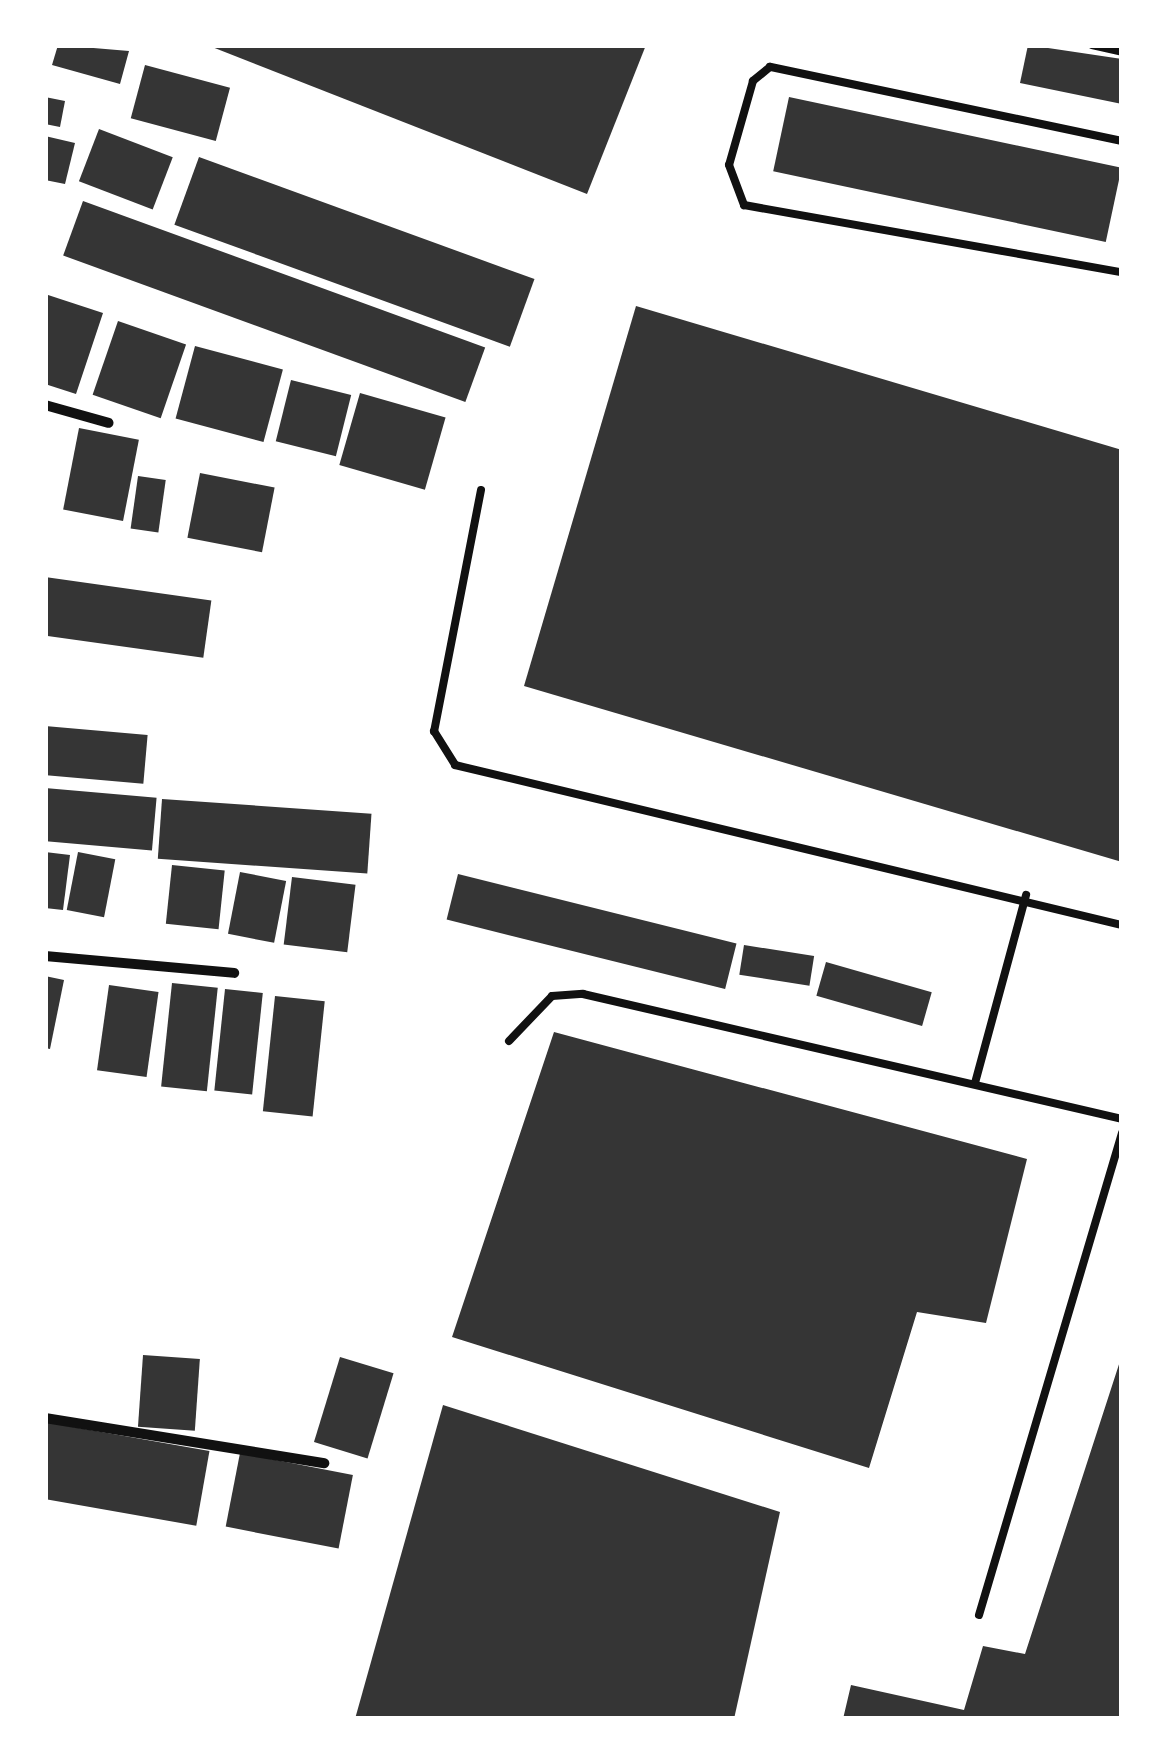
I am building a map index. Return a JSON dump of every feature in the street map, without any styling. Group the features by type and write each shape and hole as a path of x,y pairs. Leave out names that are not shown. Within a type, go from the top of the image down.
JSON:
{"street":[{"path":"45,405 109,423"},
{"path":"45,956 234,973"},
{"path":"45,1418 324,1462"}],"lane":[{"path":"1092,45 1122,52"},
{"path":"1122,141 770,67 753,81 729,165 744,204 1122,272"},
{"path":"481,490 434,731 456,765 1026,895 1122,924"},
{"path":"975,1083 1026,895"},
{"path":"509,1041 552,996 583,994 1122,1120"},
{"path":"979,1615 1122,1133"}],"building":[{"path":"58,45 129,51 120,84 52,65"},
{"path":"207,45 646,45 587,194"},
{"path":"1028,45 1122,59 1122,104 1020,83"},
{"path":"145,65 230,88 216,141 131,118"},
{"path":"45,97 65,101 60,127 45,124"},
{"path":"789,97 1122,168 1106,242 773,171"},
{"path":"99,129 173,157 153,210 79,181"},
{"path":"45,136 75,143 65,184 45,180"},
{"path":"199,157 534,279 510,347 174,225"},
{"path":"83,201 485,347 465,402 63,256"},
{"path":"45,294 103,313 76,394 45,384"},
{"path":"636,306 1122,450 1122,862 524,686"},
{"path":"118,321 186,344 161,418 93,395"},
{"path":"195,346 283,370 263,442 176,418"},
{"path":"291,380 351,395 336,456 276,441"},
{"path":"360,393 446,418 425,490 339,465"},
{"path":"79,428 139,440 123,521 63,509"},
{"path":"200,473 275,488 262,552 187,538"},
{"path":"138,476 166,480 158,532 131,528"},
{"path":"45,577 211,600 203,658 45,636"},
{"path":"45,726 148,735 143,784 45,775"},
{"path":"45,788 157,798 152,851 45,841"},
{"path":"162,799 371,814 367,874 158,859"},
{"path":"45,852 70,855 63,910 45,908"},
{"path":"78,852 115,859 104,917 67,910"},
{"path":"172,865 225,871 219,929 166,924"},
{"path":"240,872 286,881 274,943 228,934"},
{"path":"458,874 736,943 725,989 447,920"},
{"path":"292,877 356,885 347,952 284,944"},
{"path":"744,945 814,956 809,986 739,975"},
{"path":"826,962 932,992 922,1026 816,996"},
{"path":"45,976 64,980 50,1049 45,1048"},
{"path":"172,983 218,988 207,1091 161,1086"},
{"path":"109,985 159,992 147,1077 97,1070"},
{"path":"225,989 263,993 252,1094 214,1090"},
{"path":"275,996 325,1001 313,1117 263,1111"},
{"path":"554,1032 1027,1159 986,1323 917,1312 869,1468 452,1337"},
{"path":"143,1355 200,1359 195,1431 138,1427"},
{"path":"1122,1355 1122,1719 843,1719 851,1685 964,1710 983,1646 1025,1654"},
{"path":"340,1357 394,1373 368,1458 314,1442"},
{"path":"443,1405 780,1512 734,1719 355,1719"},
{"path":"45,1422 209,1451 196,1526 45,1499"},
{"path":"240,1453 353,1475 339,1549 226,1527"}]}
